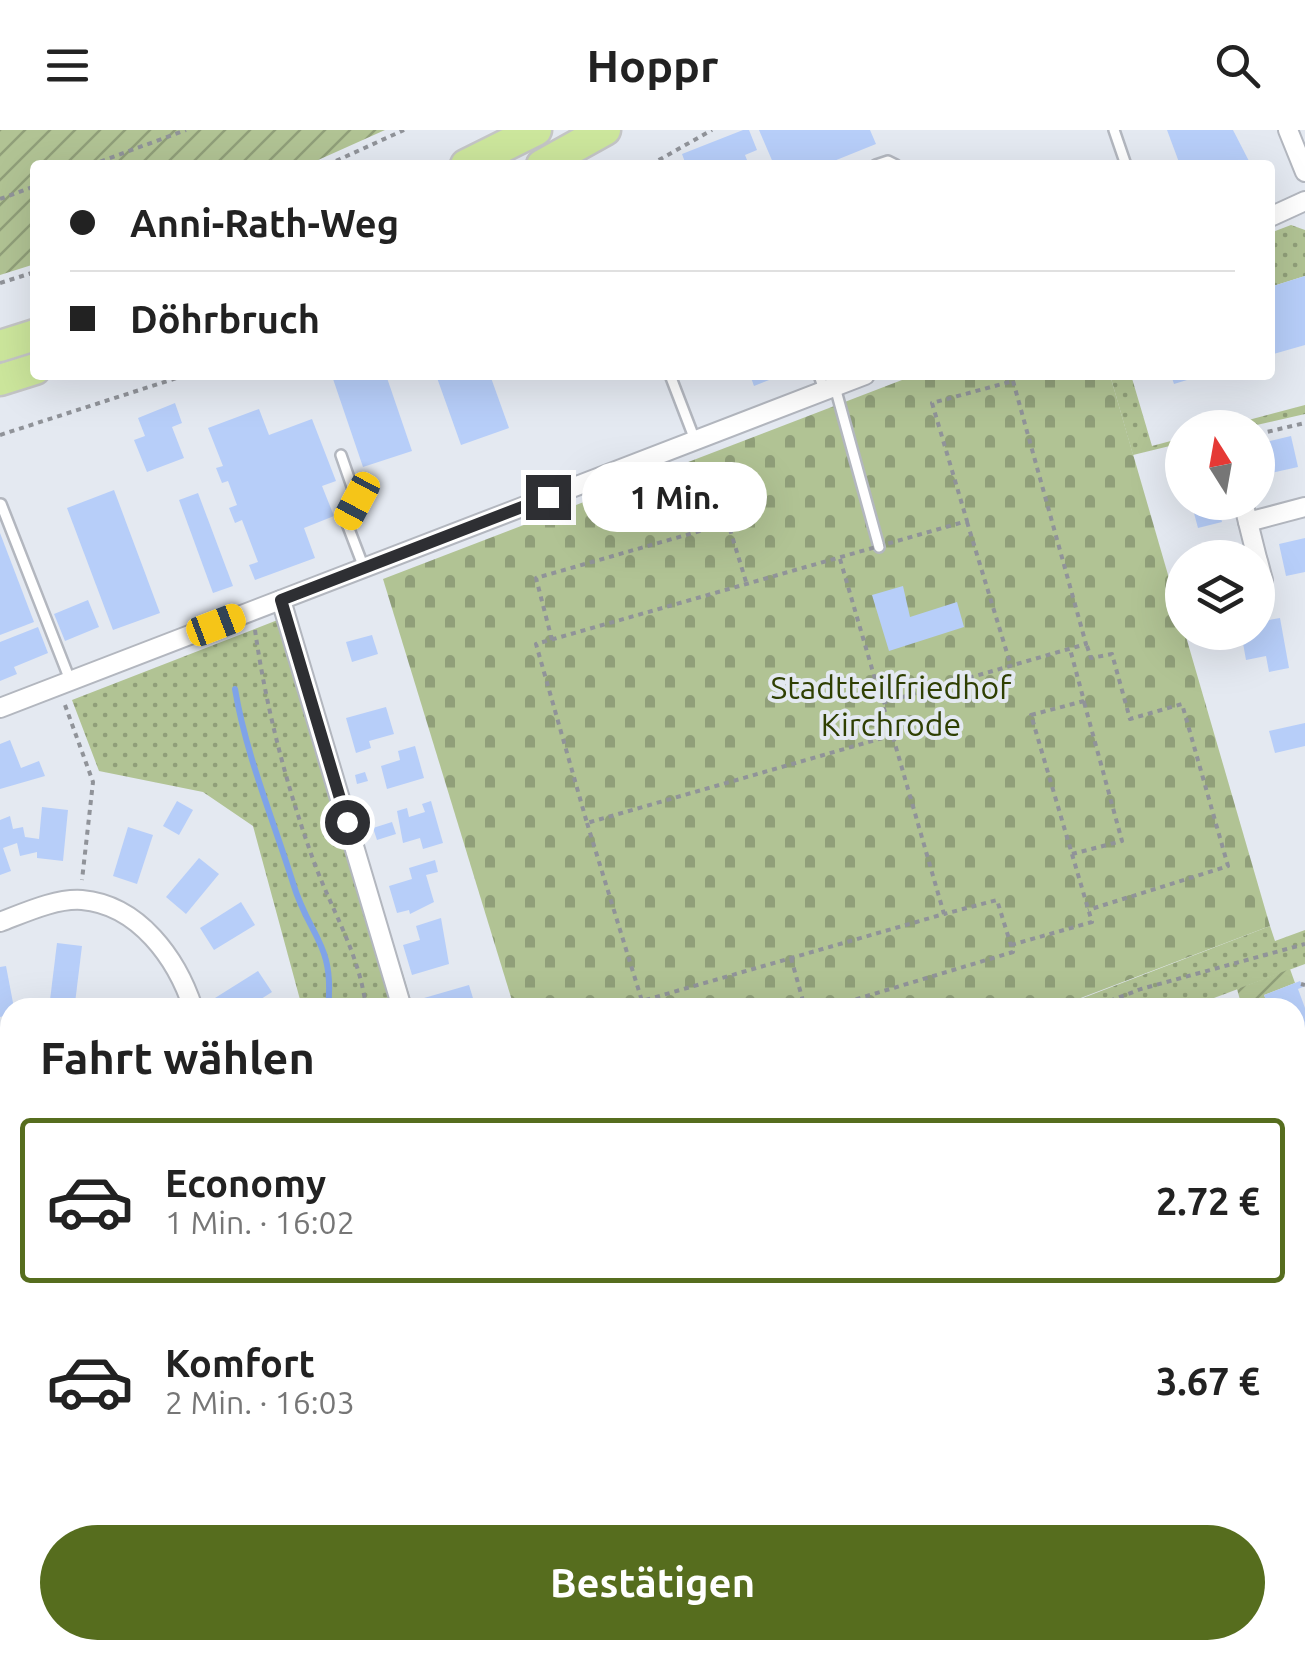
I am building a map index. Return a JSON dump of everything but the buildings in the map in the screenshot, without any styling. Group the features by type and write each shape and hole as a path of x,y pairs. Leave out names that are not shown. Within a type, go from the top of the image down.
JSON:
{"highway":[{"path":"476,160 536,130"},
{"path":"551,160 605,130"},
{"path":"0,346 30,337"},
{"path":"0,380 30,371"}],"street":[{"path":"1288,130 1305,172"},
{"path":"1275,215 1305,201"},
{"path":"0,708 695,440 826,384"},
{"path":"1252,540 1248,522 1305,507"},
{"path":"281,600 399,998"},
{"path":"0,922 32,910 80,900 106,906 144,930 164,949 188,998"}],"lane":[{"path":"1114,130 1124,160"},
{"path":"672,380 695,440"},
{"path":"826,384 879,547"},
{"path":"341,455 357,501 346,521 364,568"},
{"path":"1,504 63,683"}],"path":[{"path":"105,160 186,130"},
{"path":"338,160 404,130"},
{"path":"659,160 712,130"},
{"path":"0,199 30,188"},
{"path":"0,283 30,274"},
{"path":"0,435 170,380"},
{"path":"1011,666 932,403 1013,381 1092,658 1112,654 1130,719 1182,704 1228,866 1088,910"},
{"path":"1275,430 1305,423"},
{"path":"641,998 536,644 967,521"},
{"path":"552,640 536,578 728,523 747,585"},
{"path":"840,558 944,914"},
{"path":"253,612 290,790 315,864 351,945 364,998"},
{"path":"882,703 1086,644"},
{"path":"1070,649 1122,841 1072,854"},
{"path":"63,683 93,782 80,900"},
{"path":"1010,945 1092,922 1031,715 1084,701"},
{"path":"588,823 893,735"},
{"path":"652,998 997,900 1013,952 861,998"},
{"path":"1117,998 1305,944"},
{"path":"791,958 802,998"}],"green space":[{"path":"0,130 385,130 318,160 30,160 30,266 0,275"},
{"path":"1291,225 1305,230 1305,276 1275,285 1275,231"},
{"name":"Stadtteilfriedhof Kirchrode","path":"902,380 1111,380 1165,564 1165,650 1190,650 1270,926 1081,998 511,998 383,579"},
{"path":"1111,380 1132,380 1152,446 1165,443 1165,447 1133,455"},
{"path":"1305,405 1305,414 1275,421 1275,413"},
{"path":"293,614 410,998 300,998 253,826 203,792 99,771 72,700"},
{"path":"1270,926 1275,941 1305,930 1305,964 1214,998 1083,998"},
{"path":"1290,969 1295,983 1264,995 1265,998 1240,998 1237,989"}],"waterway":[{"path":"235,689 253,763 299,901 324,954 328,998"}],"route":[{"path":"347,822 281,600 548,497"}]}
